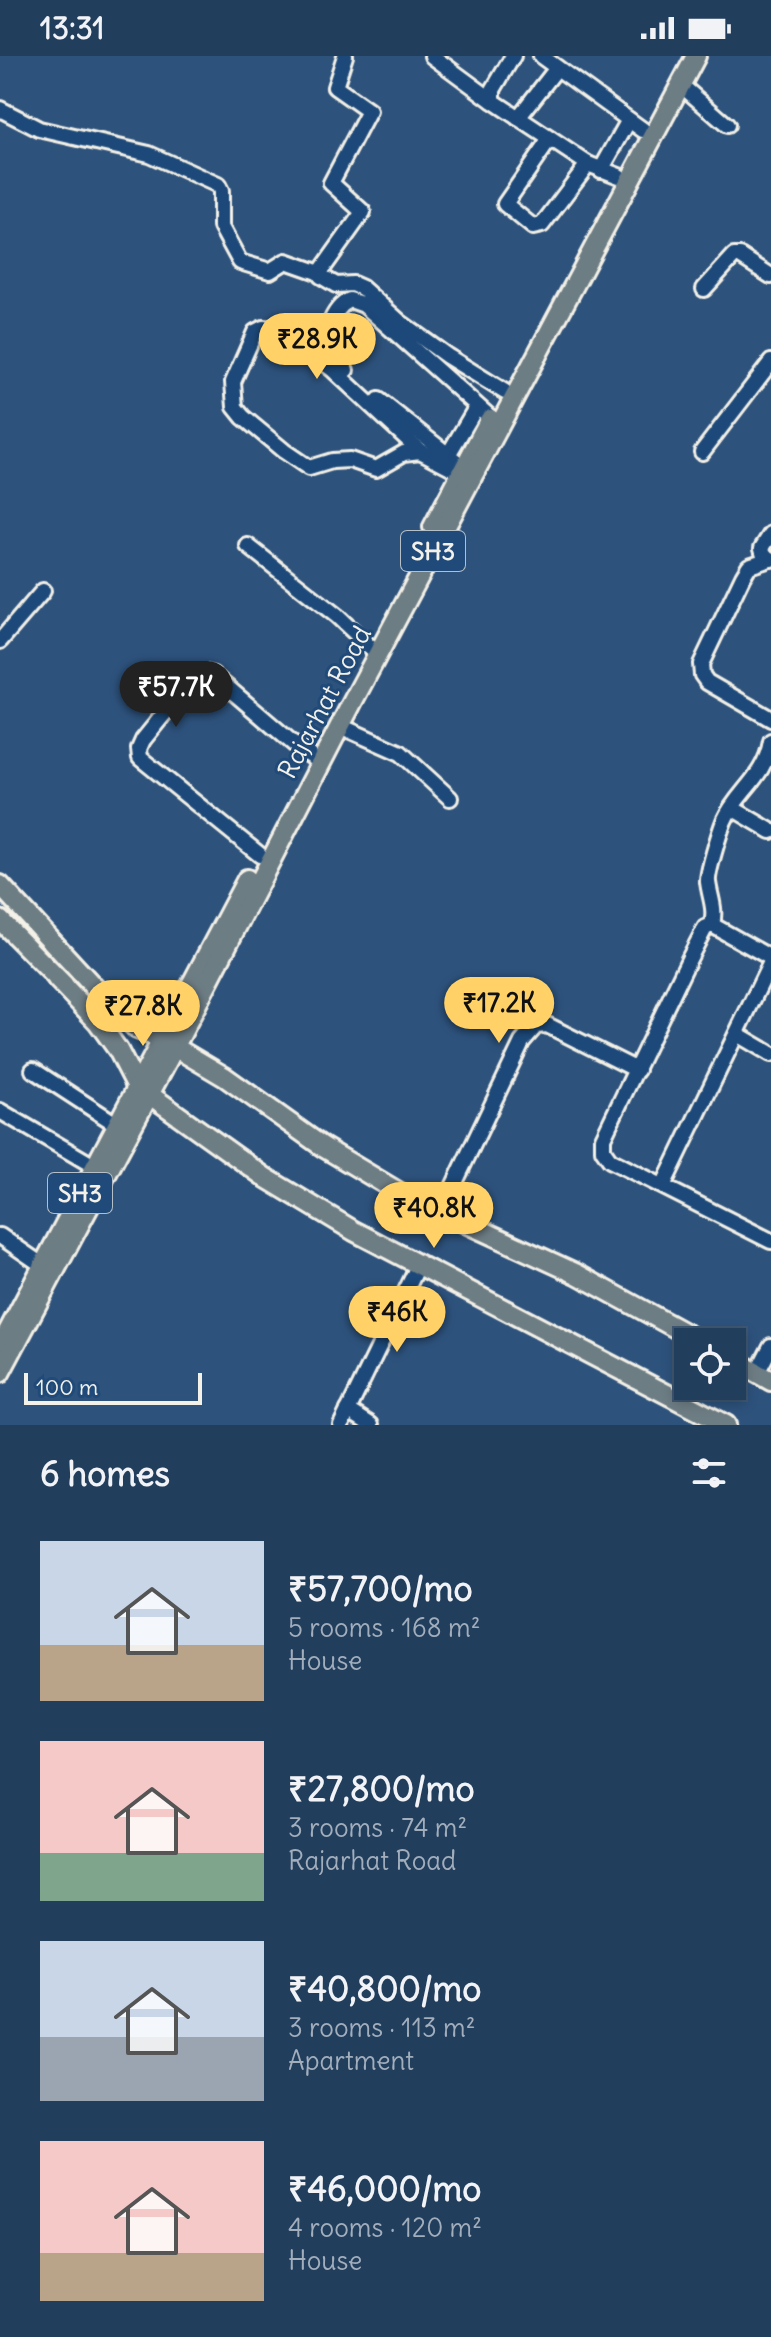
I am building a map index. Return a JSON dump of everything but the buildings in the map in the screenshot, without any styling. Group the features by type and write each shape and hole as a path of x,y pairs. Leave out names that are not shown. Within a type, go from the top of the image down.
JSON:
{"main road":[{"name":"Rajarhat Road","path":"168,1043 260,855 624,179 636,125 683,56"},
{"name":"Rajarhat Road","path":"1,1369 142,1090 340,726 466,473 484,412 505,392 696,56"},
{"path":"0,885 137,1029 168,1043 225,1077 323,1147 400,1193 577,1274 675,1328"},
{"path":"0,920 57,979 112,1027 142,1090 266,1178 418,1266 726,1425"},
{"name":"Rajarhat Road","path":"0,1347 116,1124 142,1090"},
{"path":"746,1367 764,1377"}],"street":[{"path":"320,273 363,212 331,183 369,111 335,87 345,56"},
{"path":"432,56 550,139 594,167 624,179"},
{"path":"493,101 493,90 513,56"},
{"path":"541,56 636,125 542,225 533,227 505,204 550,139"},
{"path":"518,118 557,68"},
{"path":"681,85 727,125"},
{"path":"0,109 39,129 149,154 218,185 221,187 221,227 240,262 270,271 286,261 320,273 336,285 353,284 362,288 400,322 505,392"},
{"path":"704,289 728,259 734,256 740,256 771,276"},
{"path":"448,455 484,412 364,305 350,300 341,304 328,332 332,356 363,387 466,473"},
{"path":"420,451 404,453 376,469 350,460 332,461 309,468 284,451 235,407 233,382 255,332 263,328 280,329 332,369 420,451 466,473"},
{"path":"702,452 771,362"},
{"path":"771,534 762,548 764,555 771,559"},
{"path":"248,546 337,616 371,648"},
{"path":"771,559 749,566 701,664 702,675 707,682 771,719"},
{"path":"0,641 43,591"},
{"path":"260,855 140,758 139,749 143,740 193,678 205,673 213,675 312,757"},
{"path":"340,726 401,753 450,798"},
{"path":"712,925 715,911 708,870 724,821 759,773 768,756 771,741"},
{"path":"732,808 771,831"},
{"path":"663,1186 771,960 712,925"},
{"path":"712,925 705,928 603,1138 603,1150 610,1160 771,1241"},
{"path":"441,1212 522,1042 536,1026 547,1025 637,1070"},
{"path":"737,1034 771,1054"},
{"path":"33,1070 116,1124"},
{"path":"0,1111 94,1166"},
{"path":"0,1236 42,1265"},
{"path":"341,1425 418,1266"},
{"path":"764,1377 771,1346"},
{"path":"348,1410 371,1425"}]}
